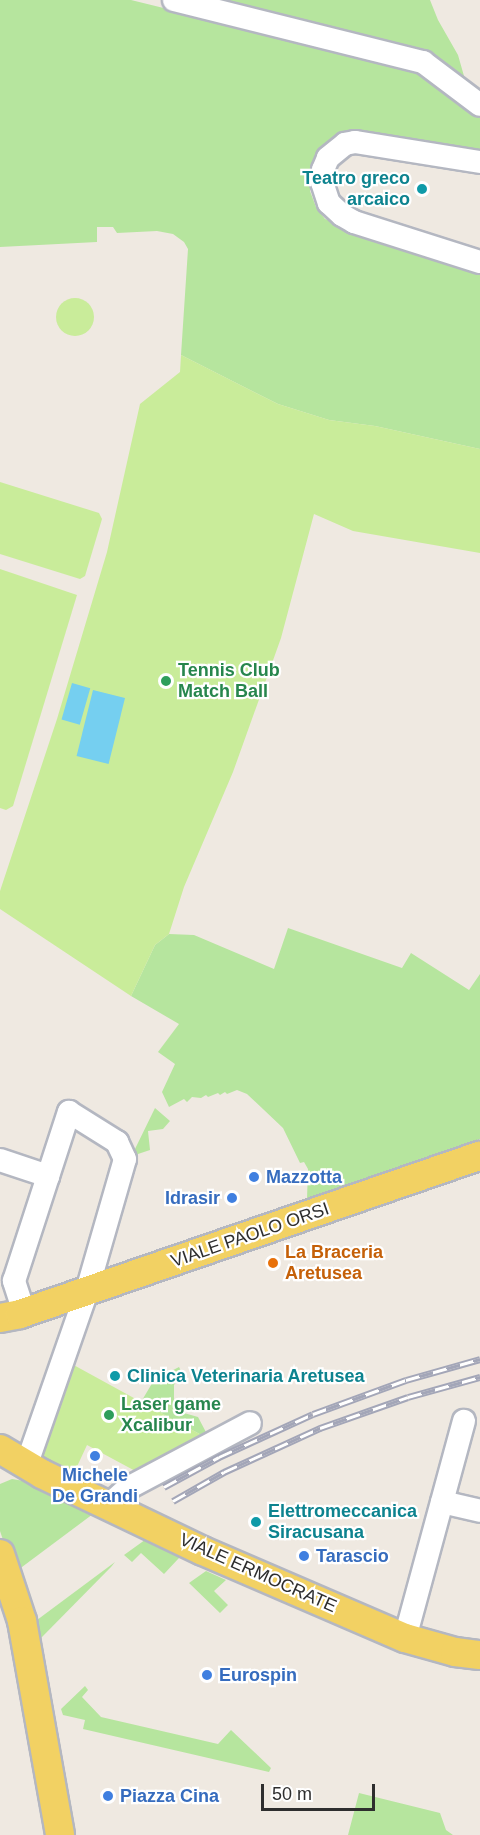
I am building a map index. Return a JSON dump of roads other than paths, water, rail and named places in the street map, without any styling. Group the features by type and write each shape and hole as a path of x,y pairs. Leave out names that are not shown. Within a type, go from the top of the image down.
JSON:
{"main road":[{"name":"VIALE PAOLO ORSI","path":"11,1318 480,1156"},
{"name":"VIALE ERMOCRATE","path":"0,1449 203,1551 405,1638 455,1652 480,1655"},
{"path":"0,1474 34,1468"},
{"path":"0,1554 22,1621 60,1835"},
{"path":"0,1592 10,1626 45,1835"}],"street":[{"path":"174,0 423,62 480,105"},
{"path":"480,162 355,142 345,144 328,158 323,170 322,182 324,193 334,209 354,222 480,262"},
{"path":"11,1318 14,1281 69,1112 117,1142 125,1159 34,1468"},
{"path":"0,1161 48,1176"},
{"path":"405,1638 464,1421"},
{"path":"109,1505 128,1488 250,1423"},
{"path":"442,1502 480,1511"}],"water":[{"path":"72,683 90,688 80,725 62,720"},
{"path":"93,690 125,698 109,764 77,756"}],"railway":[{"path":"164,1487 219,1457 313,1414 406,1380 480,1359"},
{"path":"173,1501 224,1472 320,1428 408,1397 480,1377"}],"place":[{"name":"Teatro greco arcaico","path":"422,189"},
{"name":"Tennis Club Match Ball","path":"166,681"},
{"name":"Mazzotta","path":"254,1177"},
{"name":"Idrasir","path":"232,1198"},
{"name":"La Braceria Aretusea","path":"273,1263"},
{"name":"Clinica Veterinaria Aretusea","path":"115,1376"},
{"name":"Laser game Xcalibur","path":"109,1415"},
{"name":"Michele De Grandi","path":"95,1456"},
{"name":"Elettromeccanica Siracusana","path":"256,1522"},
{"name":"Tarascio","path":"304,1556"},
{"name":"Eurospin","path":"207,1675"},
{"name":"Piazza Cina","path":"108,1796"}]}
